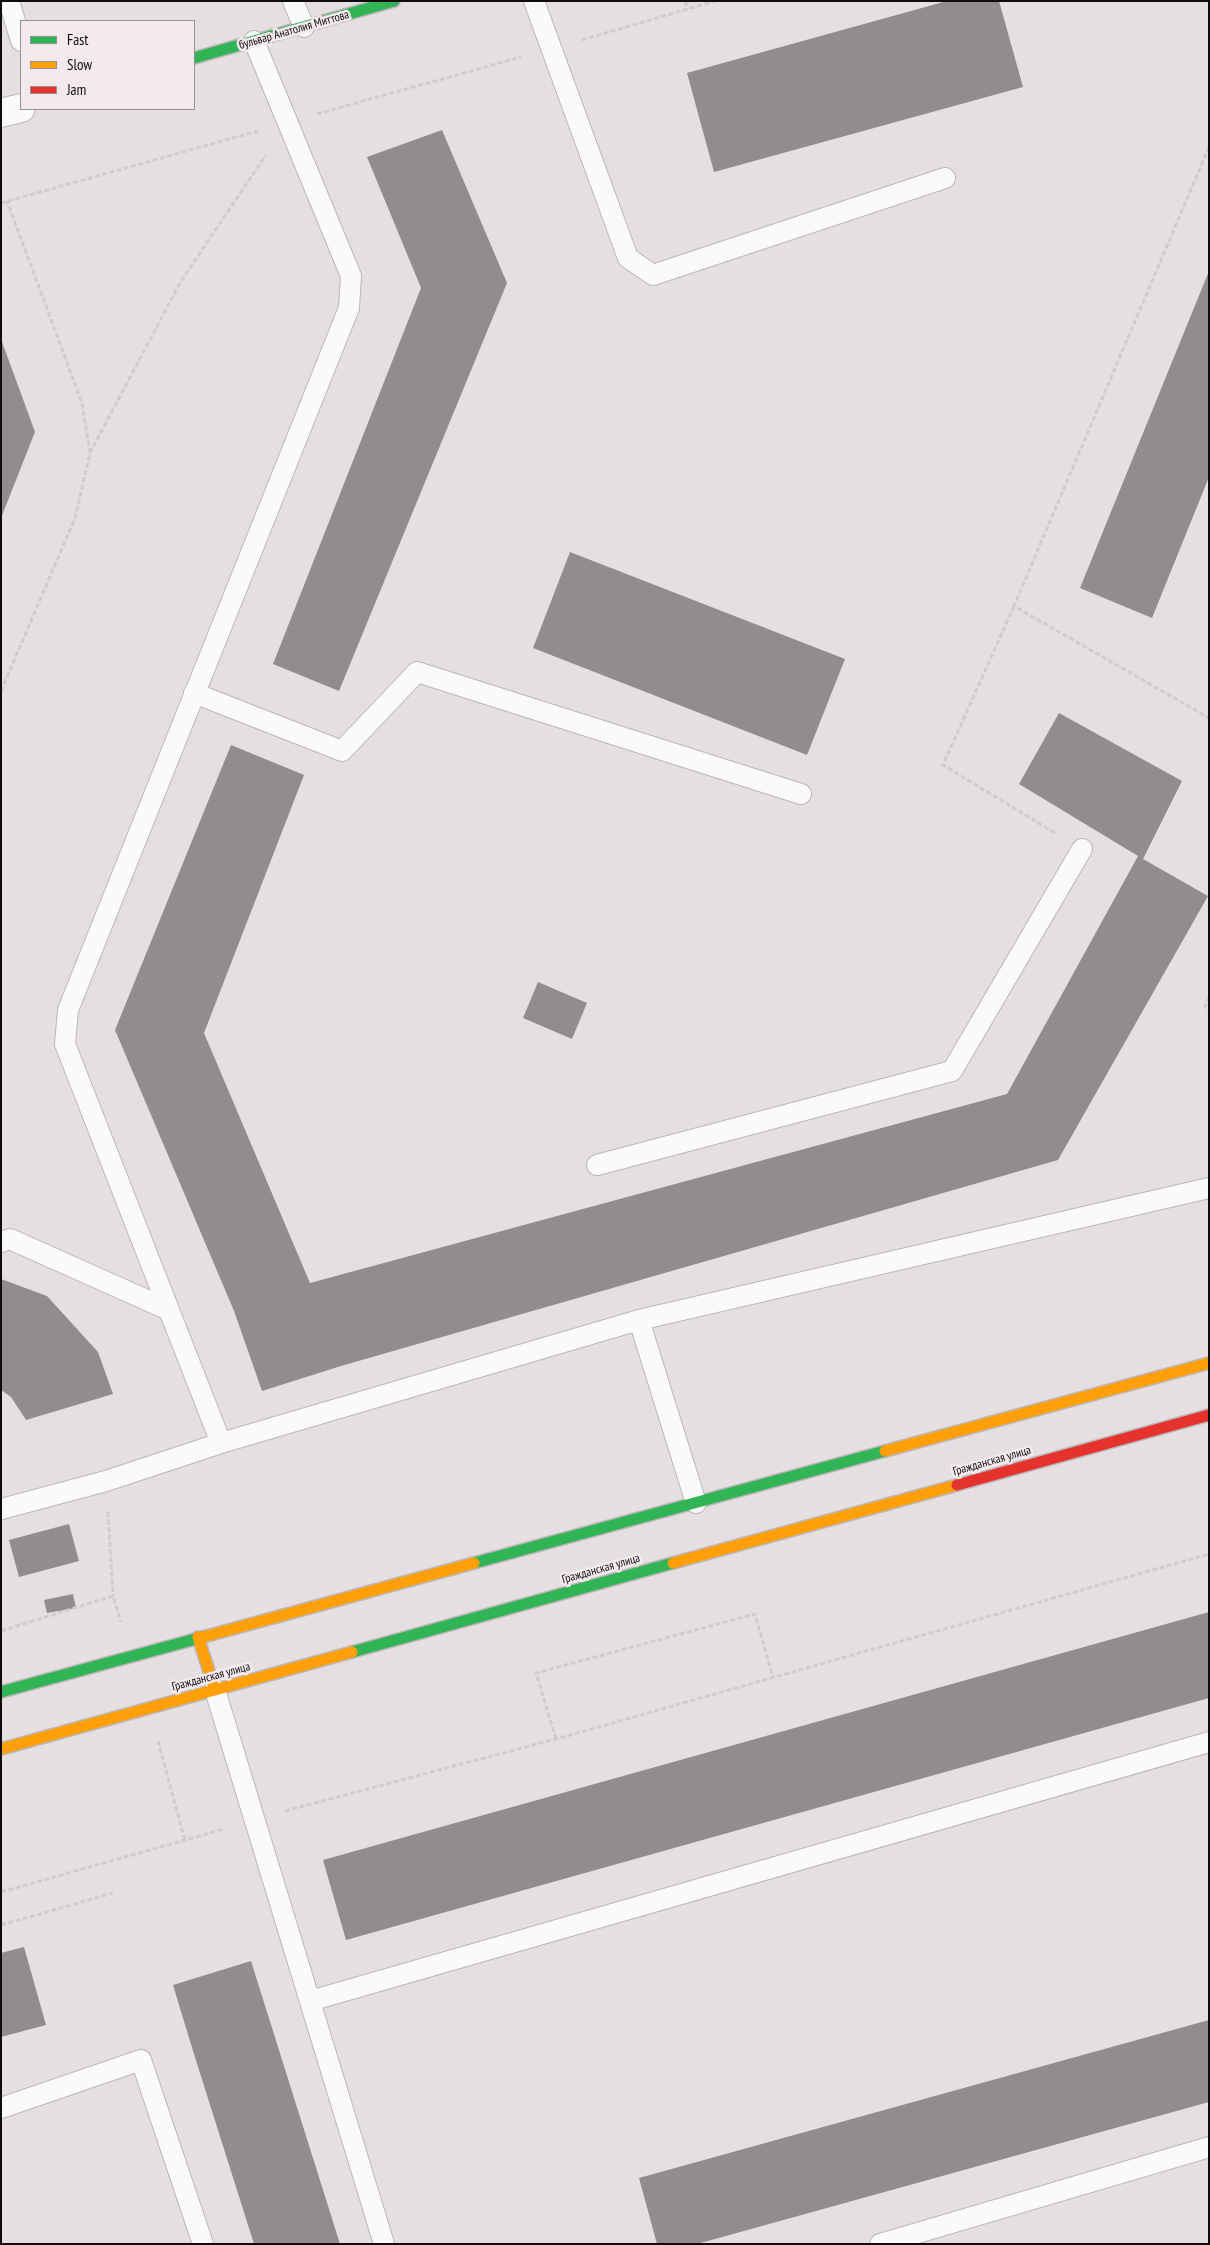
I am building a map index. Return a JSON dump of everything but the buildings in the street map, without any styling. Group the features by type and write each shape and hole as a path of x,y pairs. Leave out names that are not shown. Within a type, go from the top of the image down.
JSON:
{"main road":[{"name":"бульвар Анатолия Миттова","path":"195,58 394,1"},
{"path":"1,1692 1209,1363"},
{"name":"Гражданская улица","path":"1,1750 1209,1414"},
{"path":"198,1637 214,1690"}],"street":[{"path":"1,113 20,108"}],"lane":[{"path":"9,1 20,38"},
{"path":"293,1 304,27"},
{"path":"534,1 628,258 653,275 945,178"},
{"path":"222,1443 65,1044 68,1010 350,308 351,276 254,41"},
{"path":"194,693 342,751 417,672 801,794"},
{"path":"597,1165 952,1071 1082,849"},
{"path":"1,1509 106,1481 222,1443 639,1320 1209,1188"},
{"path":"1,1242 10,1239 169,1310"},
{"path":"639,1320 696,1503"},
{"path":"214,1690 384,2244"},
{"path":"310,2001 1209,1742"},
{"path":"1,2108 141,2060 203,2244"},
{"path":"880,2244 1209,2147"}],"path":[{"path":"685,1 688,9"},
{"path":"1,203 716,1"},
{"path":"1,691 75,518 90,453 181,282 288,122"},
{"path":"1082,849 943,765 1014,606 1209,147"},
{"path":"7,201 82,403 90,453"},
{"path":"1014,606 1209,718"},
{"path":"1209,997 1205,1007 1209,1010"},
{"path":"106,1481 114,1596 122,1626"},
{"path":"279,1812 556,1739 1209,1554"},
{"path":"1,1631 114,1596"},
{"path":"556,1739 536,1672 755,1614 773,1678"},
{"path":"158,1740 186,1841"},
{"path":"1,1892 229,1828"},
{"path":"1,1925 113,1892"}],"traffic: fast":[{"path":"195,58 394,1"},
{"path":"474,1563 885,1451"},
{"path":"352,1652 673,1563"},
{"path":"1,1692 203,1637"}],"traffic: slow":[{"path":"885,1451 1209,1363"},
{"path":"673,1563 957,1485"},
{"path":"203,1637 474,1563"},
{"path":"198,1637 215,1690"},
{"path":"1,1749 352,1652"}],"traffic: jam":[{"path":"957,1485 1209,1415"}]}
